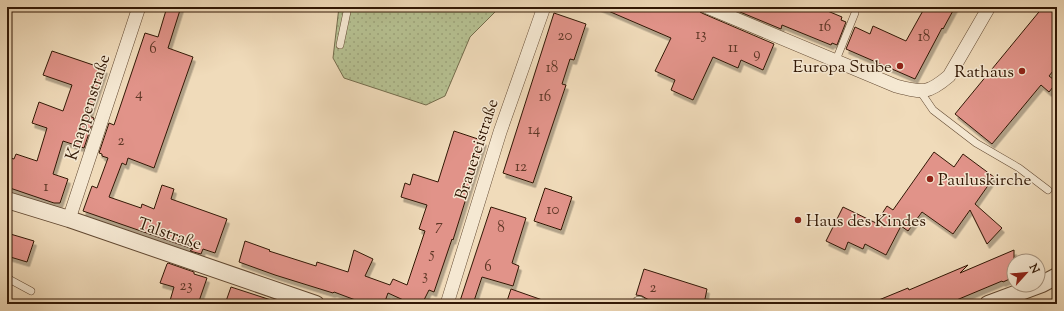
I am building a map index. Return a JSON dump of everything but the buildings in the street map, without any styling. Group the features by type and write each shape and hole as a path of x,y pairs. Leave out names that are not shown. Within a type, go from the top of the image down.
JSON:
{"street":[{"name":"Knappenstraße","path":"69,219 139,7"},
{"name":"Brauereistraße","path":"447,304 500,132 544,7"},
{"path":"707,7 896,86 920,92 930,90 949,76 989,7"},
{"name":"Talstraße","path":"8,203 69,219 316,304"},
{"path":"988,304 1042,284 1057,276"}],"lane":[{"path":"340,45 348,7"},
{"path":"836,60 855,13 855,7"},
{"path":"920,92 933,110 976,143 1019,168 1048,190"},
{"path":"7,278 31,291"}],"green space":[{"path":"339,7 500,7 470,37 445,96 426,105 344,78 333,58"}],"place":[{"name":"Europa Stube","path":"900,66"},
{"name":"Rathaus","path":"1022,71"},
{"name":"Pauluskirche","path":"930,179"},
{"name":"Haus des Kindes","path":"798,220"}]}
